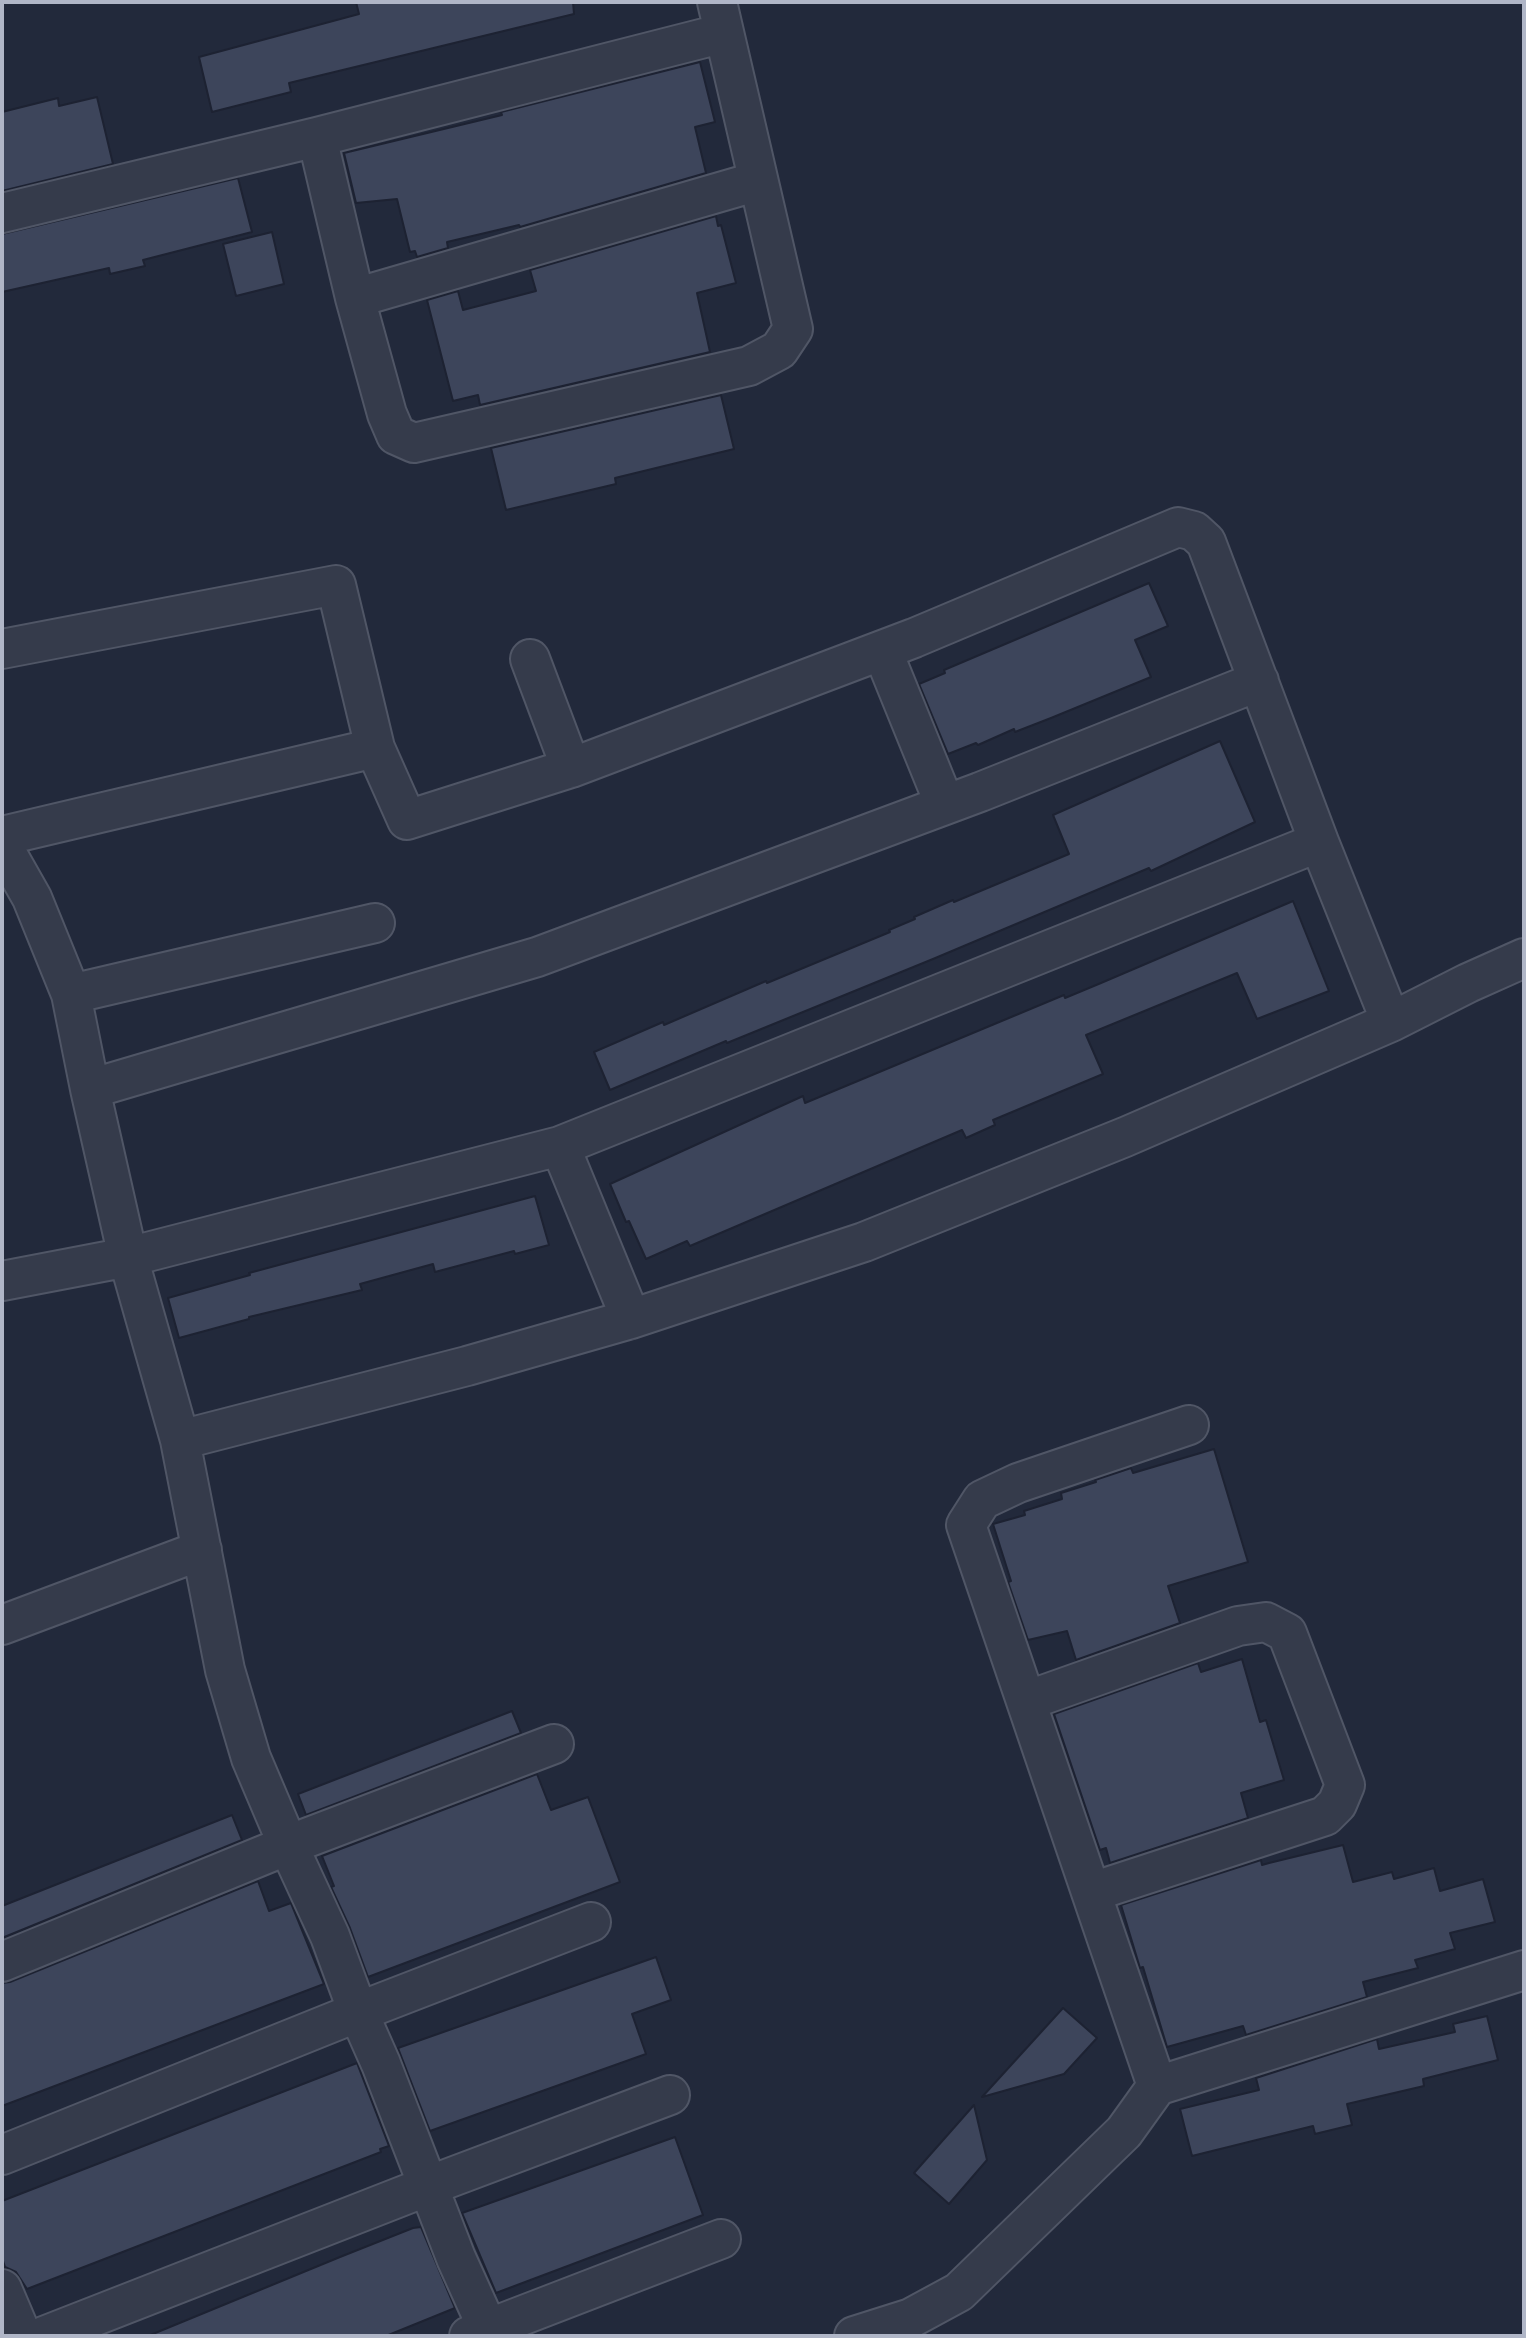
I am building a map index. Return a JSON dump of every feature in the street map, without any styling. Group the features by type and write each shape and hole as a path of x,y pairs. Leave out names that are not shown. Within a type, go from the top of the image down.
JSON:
{"street":[{"path":"2,214 317,137 720,18 793,329 779,349 749,366 414,443 396,435 387,414 355,298 317,137"},
{"path":"355,298 758,181"},
{"path":"2,649 336,585 375,748 407,820 571,768 882,650 1178,527 1194,531 1206,542 1319,842 1391,1022"},
{"path":"882,650 945,805"},
{"path":"530,659 571,768"},
{"path":"89,1089 537,957 945,805 1259,681"},
{"path":"2,836 375,748"},
{"path":"2,1281 128,1257 560,1146 1319,842"},
{"path":"2,845 32,898 71,993 89,1089 128,1257 180,1440 225,1670 251,1758 330,1936 358,2012 381,2064 456,2258 479,2333 722,2239"},
{"path":"71,993 375,923"},
{"path":"180,1440 467,1366 631,1319 864,1242 1125,1137 1391,1022 1524,958"},
{"path":"560,1146 631,1319"},
{"path":"1157,2086 966,1525 982,1500 1018,1483 1189,1425"},
{"path":"2,1625 202,1550"},
{"path":"1026,1701 1238,1626 1266,1622 1287,1633 1345,1785 1337,1804 1325,1816 1092,1892"},
{"path":"2,1962 288,1845 554,1744"},
{"path":"2,2155 590,1922"},
{"path":"859,2335 911,2319 958,2292 1124,2132 1157,2086 1524,1970"},
{"path":"44,2336 670,2095"},
{"path":"2,2289 22,2336"}],"building":[{"path":"356,2 573,2 574,14 289,83 291,92 212,112 199,57 359,14"},
{"path":"700,62 715,122 695,127 706,173 520,227 519,225 447,242 448,248 417,257 415,251 410,252 397,199 356,203 344,153 502,115 501,112"},
{"path":"97,97 113,164 2,191 2,112 58,98 59,106"},
{"path":"238,178 252,232 143,260 145,266 110,274 109,268 2,292 2,234"},
{"path":"716,216 718,226 721,225 736,283 697,293 710,352 480,405 478,395 453,401 427,300 458,291 463,310 536,291 530,270"},
{"path":"272,232 284,284 236,296 223,244"},
{"path":"721,395 734,449 615,478 616,484 506,510 491,448"},
{"path":"1149,583 1168,626 1135,640 1151,677 1015,732 1014,729 978,745 976,743 948,754 919,684 945,673 944,670"},
{"path":"1220,741 1255,822 1151,871 1149,868 610,1090 594,1052 890,932 889,930 915,919 914,917 953,900 954,902 1069,854 1053,815"},
{"path":"1293,901 1329,991 1257,1019 1237,973 1086,1035 1103,1074 993,1120 995,1125 966,1138 962,1130 690,1246 687,1241 646,1259 629,1221 626,1222 610,1184 803,1096 805,1103 1064,995 1065,998"},
{"path":"535,1196 549,1245 515,1254 514,1251 435,1272 433,1264 360,1284 362,1290 249,1317 179,1338 168,1298 250,1275 249,1273"},
{"path":"1214,1449 1248,1562 1168,1586 1180,1623 1076,1660 1067,1631 1028,1640 1008,1582 1011,1581 993,1524 1025,1515 1024,1511 1062,1499 1061,1493 1096,1482 1095,1480 1131,1468 1133,1473"},
{"path":"1242,1659 1260,1722 1266,1720 1284,1780 1241,1793 1248,1818 1110,1863 1106,1848 1100,1850 1054,1714 1198,1663 1201,1672"},
{"path":"512,1711 521,1733 306,1815 298,1794"},
{"path":"537,1774 551,1810 588,1797 620,1882 368,1977 331,1887 334,1886 322,1856"},
{"path":"232,1815 242,1840 2,1938 2,1906"},
{"path":"1343,1845 1353,1882 1392,1872 1394,1879 1434,1868 1440,1891 1483,1879 1495,1922 1450,1933 1455,1949 1415,1960 1418,1968 1363,1982 1367,1997 1246,2035 1243,2026 1167,2047 1121,1905 1261,1860 1262,1865"},
{"path":"258,1881 269,1911 291,1903 324,1984 2,2106 2,1983"},
{"path":"656,1957 671,2000 632,2014 646,2054 430,2131 398,2048"},
{"path":"1063,2008 1097,2038 1064,2074 982,2097"},
{"path":"1487,2016 1498,2060 1423,2079 1424,2086 1347,2104 1352,2125 1315,2134 1313,2126 1192,2156 1180,2109 1259,2090 1256,2078 1377,2039 1379,2049 1455,2032 1453,2024"},
{"path":"357,2063 389,2146 380,2149 381,2152 27,2289 16,2272 5,2267 2,2258 2,2201"},
{"path":"974,2105 987,2160 949,2204 914,2173"},
{"path":"675,2137 703,2215 496,2293 462,2213"},
{"path":"421,2227 455,2308 386,2336 148,2336 340,2257"}]}
